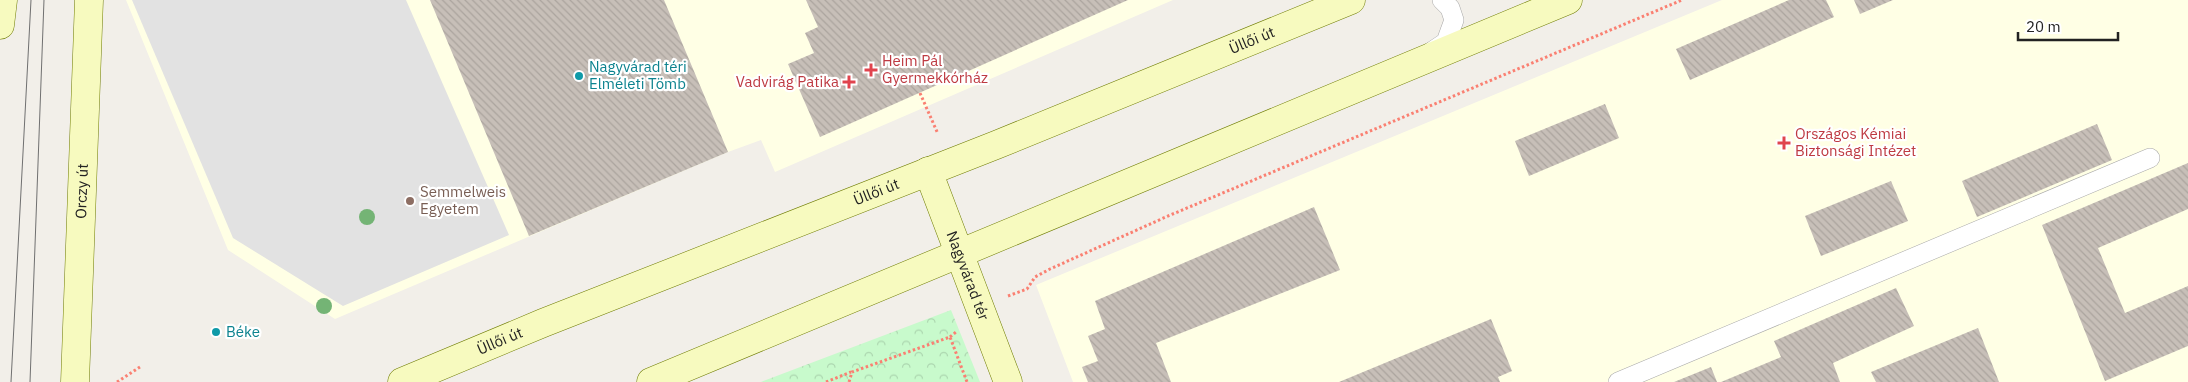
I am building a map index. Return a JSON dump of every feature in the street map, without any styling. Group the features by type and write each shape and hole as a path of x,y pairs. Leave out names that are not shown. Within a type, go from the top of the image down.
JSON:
{"main road":[{"path":"0,25 3,0"},
{"name":"Orczy út","path":"76,381 89,0"},
{"name":"Üllői út","path":"402,382 543,323 928,171 1351,0"},
{"path":"651,382 1568,0"},
{"name":"Nagyvárad tér","path":"928,171 1008,382"}],"lane":[{"path":"1411,65 1446,42 1454,20 1450,8 1442,0"},
{"path":"1618,382 2150,158"}],"path":[{"path":"1027,289 1036,277 1050,269 1168,216 1682,0"},
{"path":"920,93 941,142"},
{"path":"826,382 950,337 967,382"},
{"path":"117,382 140,367"},
{"path":"849,382 852,372"}],"shaded area":[{"name":"Semmelweis Egyetem","path":"126,0 1173,0 775,172 761,140 728,152 335,319 228,250"},
{"path":"132,0 406,0 509,235 343,306 233,238"},
{"name":"Országos Kémiai Biztonsági Intézet","path":"1722,0 2188,0 2188,382 1073,382 1036,285"}],"green space":[{"path":"951,310 980,382 761,382"}],"building":[{"name":"Nagyvárad téri Elméleti Tömb","path":"430,0 664,0 728,152 529,236"},
{"path":"806,0 1128,0 820,137 788,64 814,53 805,33 818,27"},
{"path":"1789,0 1826,0 1834,17 1690,80 1676,49"},
{"path":"1854,0 1893,0 1860,14"},
{"path":"1605,104 1619,138 1529,176 1515,141"},
{"path":"2097,124 2112,160 1977,217 1962,181"},
{"path":"2188,163 2188,209 2098,248 2125,313 2188,286 2188,346 2105,381 2042,225"},
{"path":"1891,181 1908,221 1821,256 1805,216"},
{"path":"1314,207 1340,270 1156,343 1171,382 1088,382 1082,367 1098,361 1088,336 1105,329 1095,301"},
{"path":"1896,288 1914,326 1833,363 1840,382 1721,382 1781,357 1774,341"},
{"path":"1491,319 1512,371 1498,377 1500,382 1339,382"},
{"path":"1978,328 1999,382 1876,382 1871,372"},
{"path":"1711,367 1717,382 1674,382"}],"tram line":[{"path":"11,382 31,0"},
{"path":"30,382 44,0"}],"place":[{"name":"Heim Pál Gyermekkórház","path":"871,70"},
{"name":"Nagyvárad téri Elméleti Tömb","path":"579,76"},
{"name":"Vadvirág Patika","path":"849,82"},
{"name":"Országos Kémiai Biztonsági Intézet","path":"1784,143"},
{"name":"Semmelweis Egyetem","path":"410,201"},
{"name":"Béke","path":"216,332"}]}
